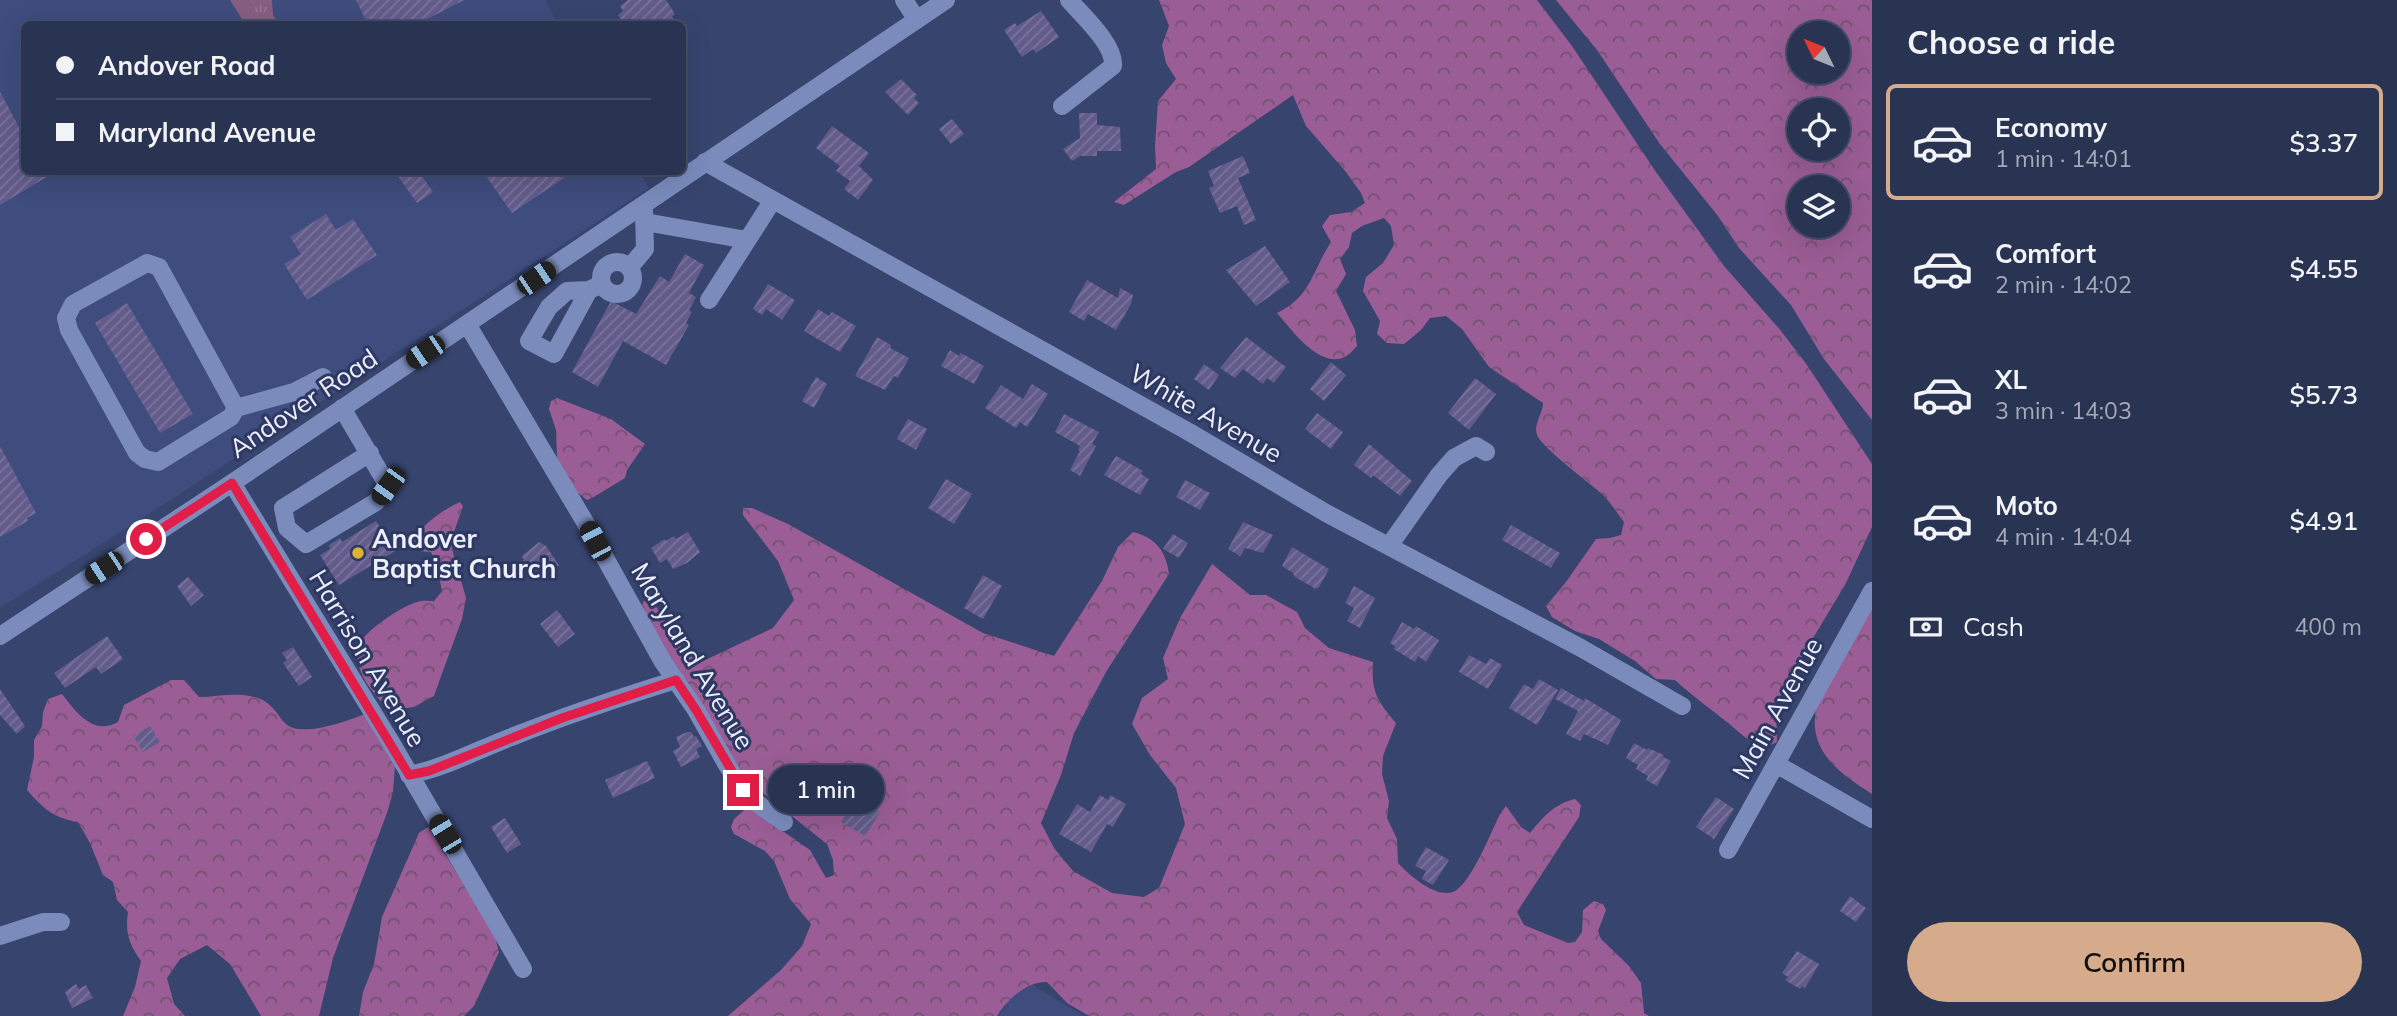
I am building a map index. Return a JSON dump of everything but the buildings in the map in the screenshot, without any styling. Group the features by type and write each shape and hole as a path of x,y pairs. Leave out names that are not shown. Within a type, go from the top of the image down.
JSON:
{"street":[{"path":"904,0 917,20"},
{"name":"Andover Road","path":"0,636 467,324 644,213 705,162 946,0"},
{"path":"1062,106 1113,66 1114,56 1069,0"},
{"name":"White Avenue","path":"705,162 1189,432 1325,513 1581,648 1682,706"},
{"path":"709,300 773,200"},
{"path":"596,287 567,291 549,307 529,341 554,354 596,287 607,265 620,262 629,268 645,249 644,213 747,240"},
{"path":"236,408 159,267 147,263 73,304 66,318 69,330 137,453 145,459 158,462 231,417 236,408 294,391 323,377"},
{"path":"549,307 572,322"},
{"name":"Maryland Avenue","path":"467,324 585,522 663,662 696,710 743,790 784,822"},
{"path":"342,408 370,453 388,486 376,502 306,544 287,528 283,508 370,453"},
{"path":"1389,546 1439,474 1454,458 1476,446 1486,452"},
{"name":"Harrison Avenue","path":"232,483 523,969"},
{"name":"Main Avenue","path":"1728,850 1872,591"},
{"path":"409,775 429,771 562,718 676,680"},
{"path":"1776,764 1872,819"},
{"path":"0,936 43,922 61,922"}],"shaded area":[{"path":"0,0 230,0 243,21 21,21 21,175 642,175 649,188 0,608"},
{"path":"272,0 545,0 556,21 278,21 273,15"},
{"path":"1022,979 1084,1016 999,1016"}],"green space":[{"path":"230,0 272,0 273,15 278,21 243,21"},
{"path":"1159,0 1537,0 1572,46 1656,172 1724,266 1807,365 1872,464 1872,527 1845,585 1776,704 1777,742 1764,748 1757,745 1675,680 1656,679 1635,661 1599,639 1575,631 1552,617 1546,606 1596,539 1621,535 1624,522 1603,495 1541,441 1536,427 1543,403 1489,367 1462,329 1446,316 1430,318 1421,330 1404,344 1387,343 1377,334 1380,321 1363,291 1366,277 1383,263 1394,245 1391,226 1384,218 1352,233 1349,247 1340,259 1346,274 1336,291 1355,330 1357,346 1350,353 1335,359 1316,353 1298,338 1277,313 1297,299 1310,282 1331,242 1322,226 1330,215 1351,212 1365,203 1346,172 1306,126 1293,95 1189,167 1176,172 1124,205 1114,202 1156,169 1158,101 1176,79 1166,63 1162,45 1169,26"},
{"path":"1556,0 1872,0 1872,420 1824,359 1791,305 1739,248 1718,216 1660,144 1597,50"},
{"path":"557,398 611,419 645,444 627,470 625,478 587,500 562,474 557,457 556,430 549,409 551,401"},
{"path":"460,502 463,506 454,532 452,549 466,598 462,619 434,696 414,707 390,710 362,675 356,648 367,634 392,615 417,602 434,601 442,591 431,552 419,551 413,539 434,518"},
{"path":"743,508 752,508 788,524 983,633 1054,656 1102,581 1118,547 1133,532 1154,542 1162,552 1169,574 1106,672 1074,733 1061,775 1041,823 1054,848 1073,871 1112,893 1144,897 1159,888 1185,824 1176,788 1150,755 1132,724 1142,698 1168,679 1163,658 1180,618 1212,564 1250,595 1266,595 1297,612 1305,628 1329,648 1373,662 1374,688 1384,708 1396,723 1383,756 1382,774 1389,801 1387,818 1397,839 1398,863 1423,884 1446,893 1460,888 1506,806 1521,827 1530,833 1544,817 1561,804 1575,799 1581,805 1579,817 1517,912 1524,925 1568,943 1575,942 1582,932 1583,910 1594,901 1603,904 1606,910 1598,931 1601,939 1629,966 1641,983 1644,1013 1649,1016 1089,1016 1067,1003 1047,982 1025,988 1006,1004 997,1016 728,1016 781,970 802,946 811,924 790,899 774,861 765,851 734,834 731,827 734,819 748,807 810,850 826,878 834,875 833,860 827,844 764,794 725,752 672,668 640,608 644,601 654,603 684,652 701,662 773,628 794,600 778,561 743,515"},
{"path":"1872,607 1872,794 1848,778 1829,759 1817,737 1815,724 1816,709"},
{"path":"171,680 184,680 199,697 241,695 260,699 293,728 325,727 365,714 395,766 388,810 333,958 319,1016 261,1016 230,964 207,945 180,959 167,978 174,1004 185,1016 123,1016 135,987 141,961 129,938 128,912 117,900 113,882 103,875 78,822 49,811 27,790 34,757 34,740 42,726 48,699 62,694 86,720 93,724 109,726 118,722 124,705"},
{"path":"428,827 494,933 499,952 474,1006 464,1016 359,1016 363,992 374,964 382,917 419,833"}],"place":[{"name":"Andover Baptist Church","path":"358,553"}],"route":[{"path":"146,539 232,483 409,775 429,771 562,718 676,680 743,790"}]}
